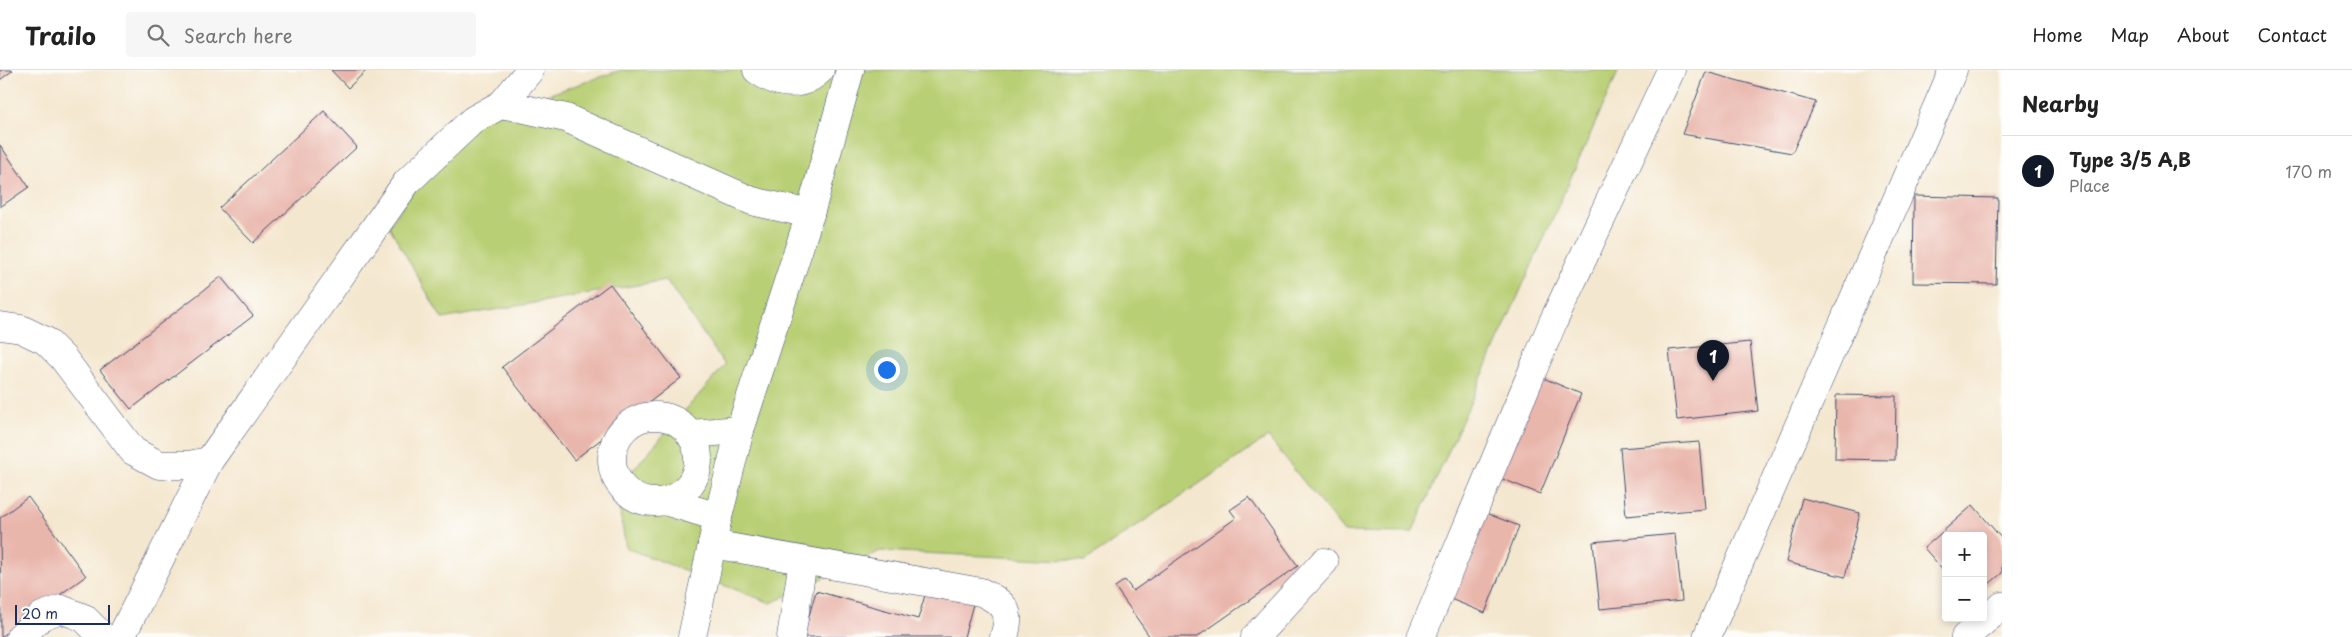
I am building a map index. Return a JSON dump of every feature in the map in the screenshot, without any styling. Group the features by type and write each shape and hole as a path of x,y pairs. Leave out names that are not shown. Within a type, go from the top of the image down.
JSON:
{"street":[{"path":"121,637 208,462 407,182 473,120 502,104 530,70"},
{"path":"757,70 769,79 784,83 799,82 813,77 820,70"},
{"path":"692,637 718,517 740,430 810,214 850,70"},
{"path":"1421,637 1553,322 1671,70"},
{"path":"1707,637 1953,70"},
{"path":"502,104 566,118 752,201 810,214"},
{"path":"0,326 21,329 46,341 63,358 133,451 159,464 189,465 208,462"},
{"path":"665,501 678,495 690,485 696,473 697,453 690,434 681,425 669,418 656,416 642,417 630,423 620,433 613,447 611,462 615,476 623,489 636,498 650,502 665,501 718,517"},
{"path":"690,434 740,430"},
{"path":"712,544 981,592 1005,609 1009,620 1004,637"},
{"path":"791,637 803,561"},
{"path":"1255,637 1324,562"},
{"path":"1965,637 2002,606"},
{"path":"20,637 42,616 61,609 84,618 103,637"}],"green space":[{"path":"621,70 1619,70 1412,533 1344,532 1268,437 1085,561 880,551 771,603 626,548 616,489 725,365 666,280 442,319 389,226 455,126"}],"building":[{"path":"0,70 13,70 0,80"},
{"path":"331,70 367,70 348,88"},
{"path":"1706,72 1816,102 1792,153 1682,134"},
{"path":"324,111 357,147 253,243 219,208"},
{"path":"0,145 29,187 0,207"},
{"path":"1914,196 1998,198 1996,284 1913,283"},
{"path":"221,277 253,316 131,409 100,370"},
{"path":"610,284 681,378 574,460 502,367"},
{"path":"1750,342 1758,411 1677,420 1669,350"},
{"path":"1541,377 1581,394 1540,494 1500,478"},
{"path":"1836,395 1896,396 1895,460 1835,459"},
{"path":"1699,442 1705,509 1626,516 1620,448"},
{"path":"28,497 86,576 1,637 0,518"},
{"path":"1249,497 1298,566 1197,637 1150,637 1115,587 1125,580 1133,591 1236,518 1230,510"},
{"path":"1802,498 1860,513 1845,577 1786,562"},
{"path":"1973,505 2002,539 2002,573 1987,586 1987,532 1942,532"},
{"path":"1483,512 1519,526 1485,613 1448,598"},
{"path":"1942,532 1942,568 1924,548"},
{"path":"1675,534 1682,601 1600,609 1593,542"},
{"path":"928,585 975,597 964,637 803,637 816,591 918,619"}],"place":[{"name":"Type 3/5 A,B","path":"1713,381"}]}
